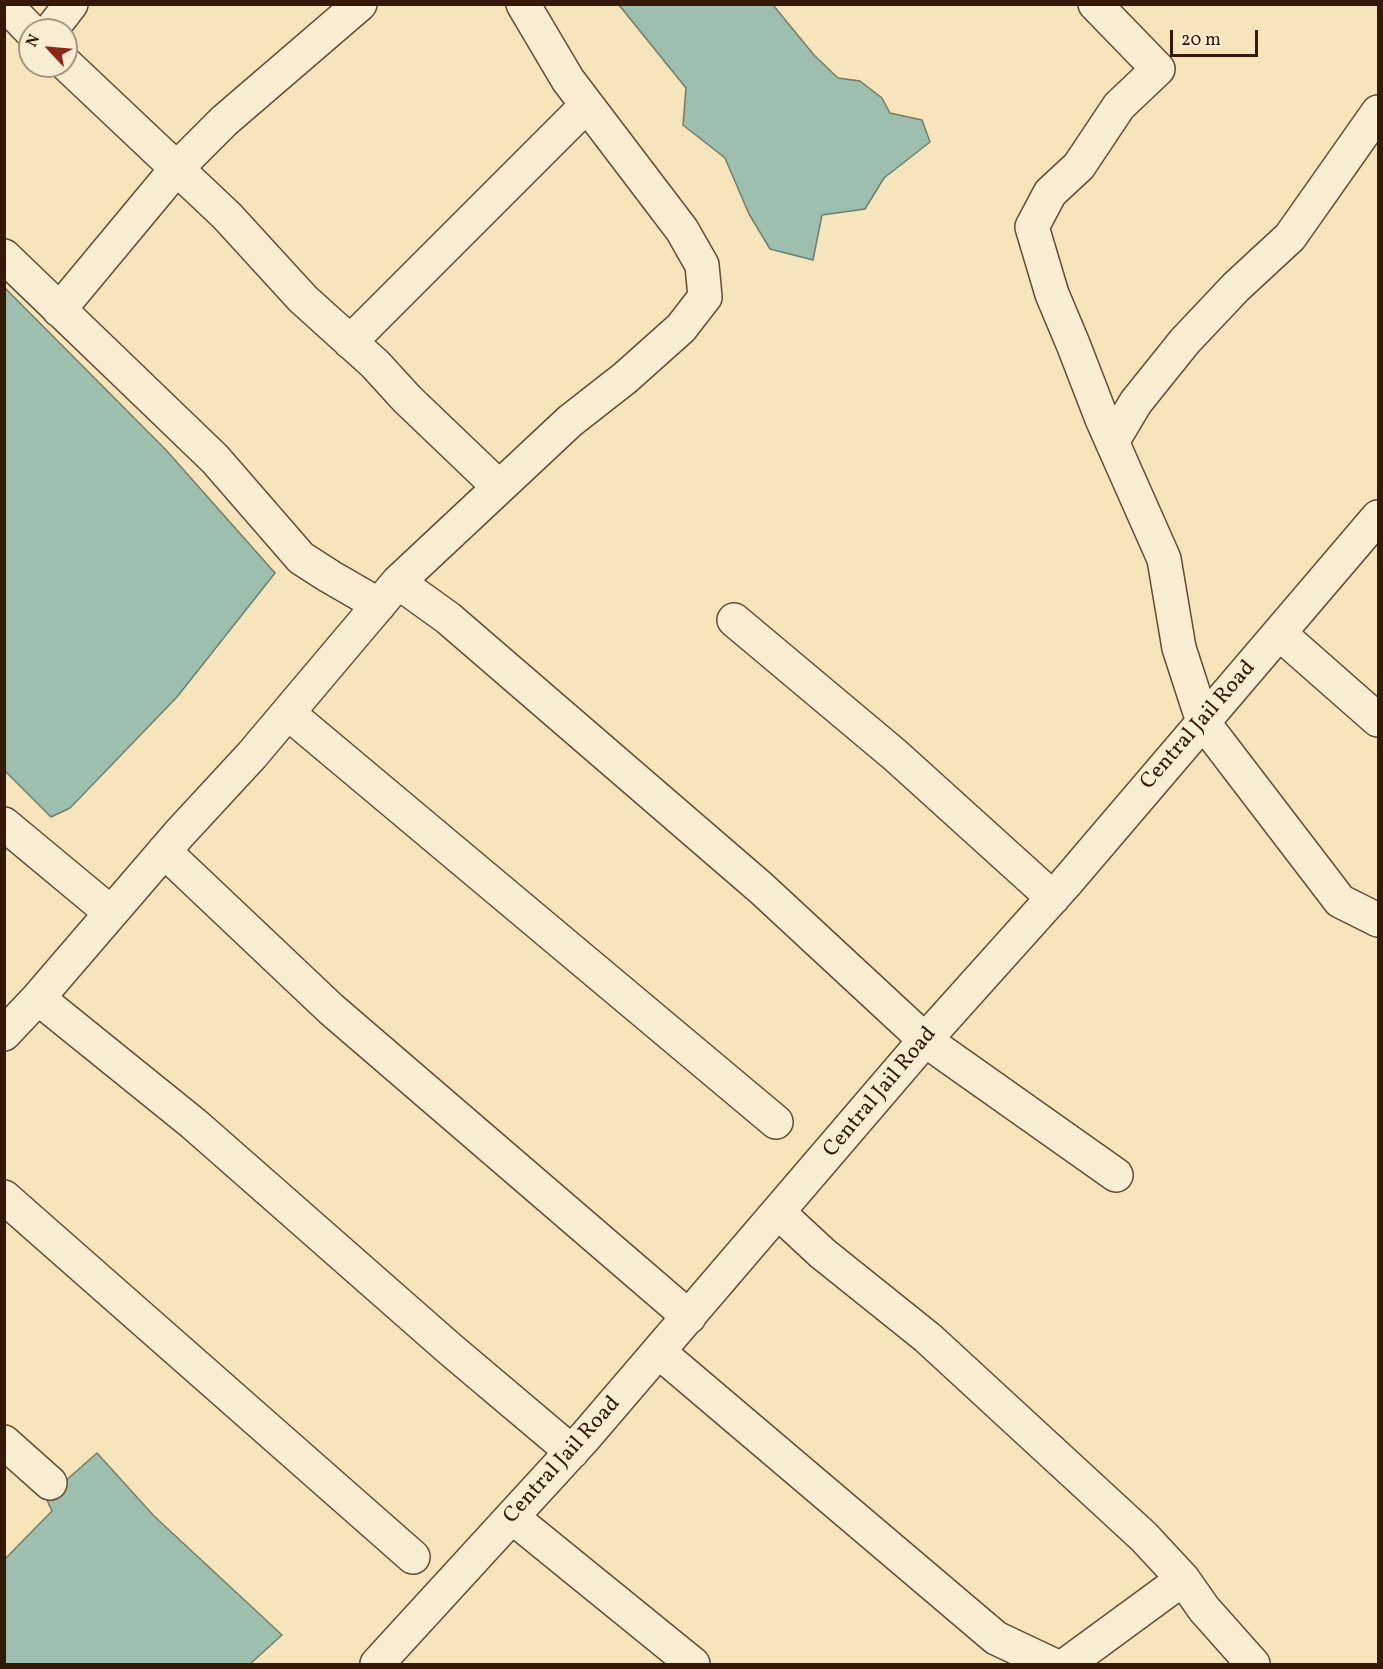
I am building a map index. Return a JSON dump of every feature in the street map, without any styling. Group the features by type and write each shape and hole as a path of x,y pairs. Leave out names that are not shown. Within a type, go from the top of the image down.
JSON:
{"street":[{"path":"5,4 18,18"},
{"path":"60,18 71,4"},
{"path":"59,310 177,168 224,120 360,4"},
{"path":"4,1034 288,713 389,594 570,421 625,378 681,328 705,297 702,265 682,230 568,80 523,4"},
{"path":"1095,4 1158,69 1119,106 1079,166 1050,194 1032,227 1052,294 1112,442 1164,559 1179,648 1203,722 1340,901 1378,920"},
{"path":"78,75 227,216 303,299 375,364 407,399 499,487"},
{"path":"350,342 587,105"},
{"path":"1112,442 1136,402 1185,341 1236,287 1290,237 1378,112"},
{"path":"4,256 215,459 301,558 329,576 389,594 448,618 743,872 925,1040 1116,1175"},
{"name":"Central Jail Road","path":"389,1661 779,1213 925,1040 1053,898 1378,517"},
{"path":"734,620 895,756 1053,898"},
{"path":"1279,633 1378,720"},
{"path":"288,713 776,1122"},
{"path":"4,824 110,912"},
{"path":"164,851 331,1009 689,1317"},
{"path":"38,998 195,1124 450,1349 572,1452"},
{"path":"4,1197 413,1557"},
{"path":"779,1213 822,1252 928,1338 1144,1537 1183,1579 1204,1609 1253,1665"},
{"path":"659,1352 996,1638 1051,1665"},
{"path":"4,1442 50,1482"},
{"path":"512,1517 693,1665"},
{"path":"1067,1665 1183,1579"}],"shaded area":[{"path":"619,5 773,5 814,55 838,78 860,81 882,98 890,113 922,120 930,142 884,178 865,209 822,215 813,260 770,249 749,214 725,158 683,125 686,88"},
{"path":"4,287 166,450 275,573 177,697 70,808 51,817 5,771"},
{"path":"97,1453 154,1516 282,1635 250,1664 5,1664 4,1560 52,1511 46,1498"}]}
